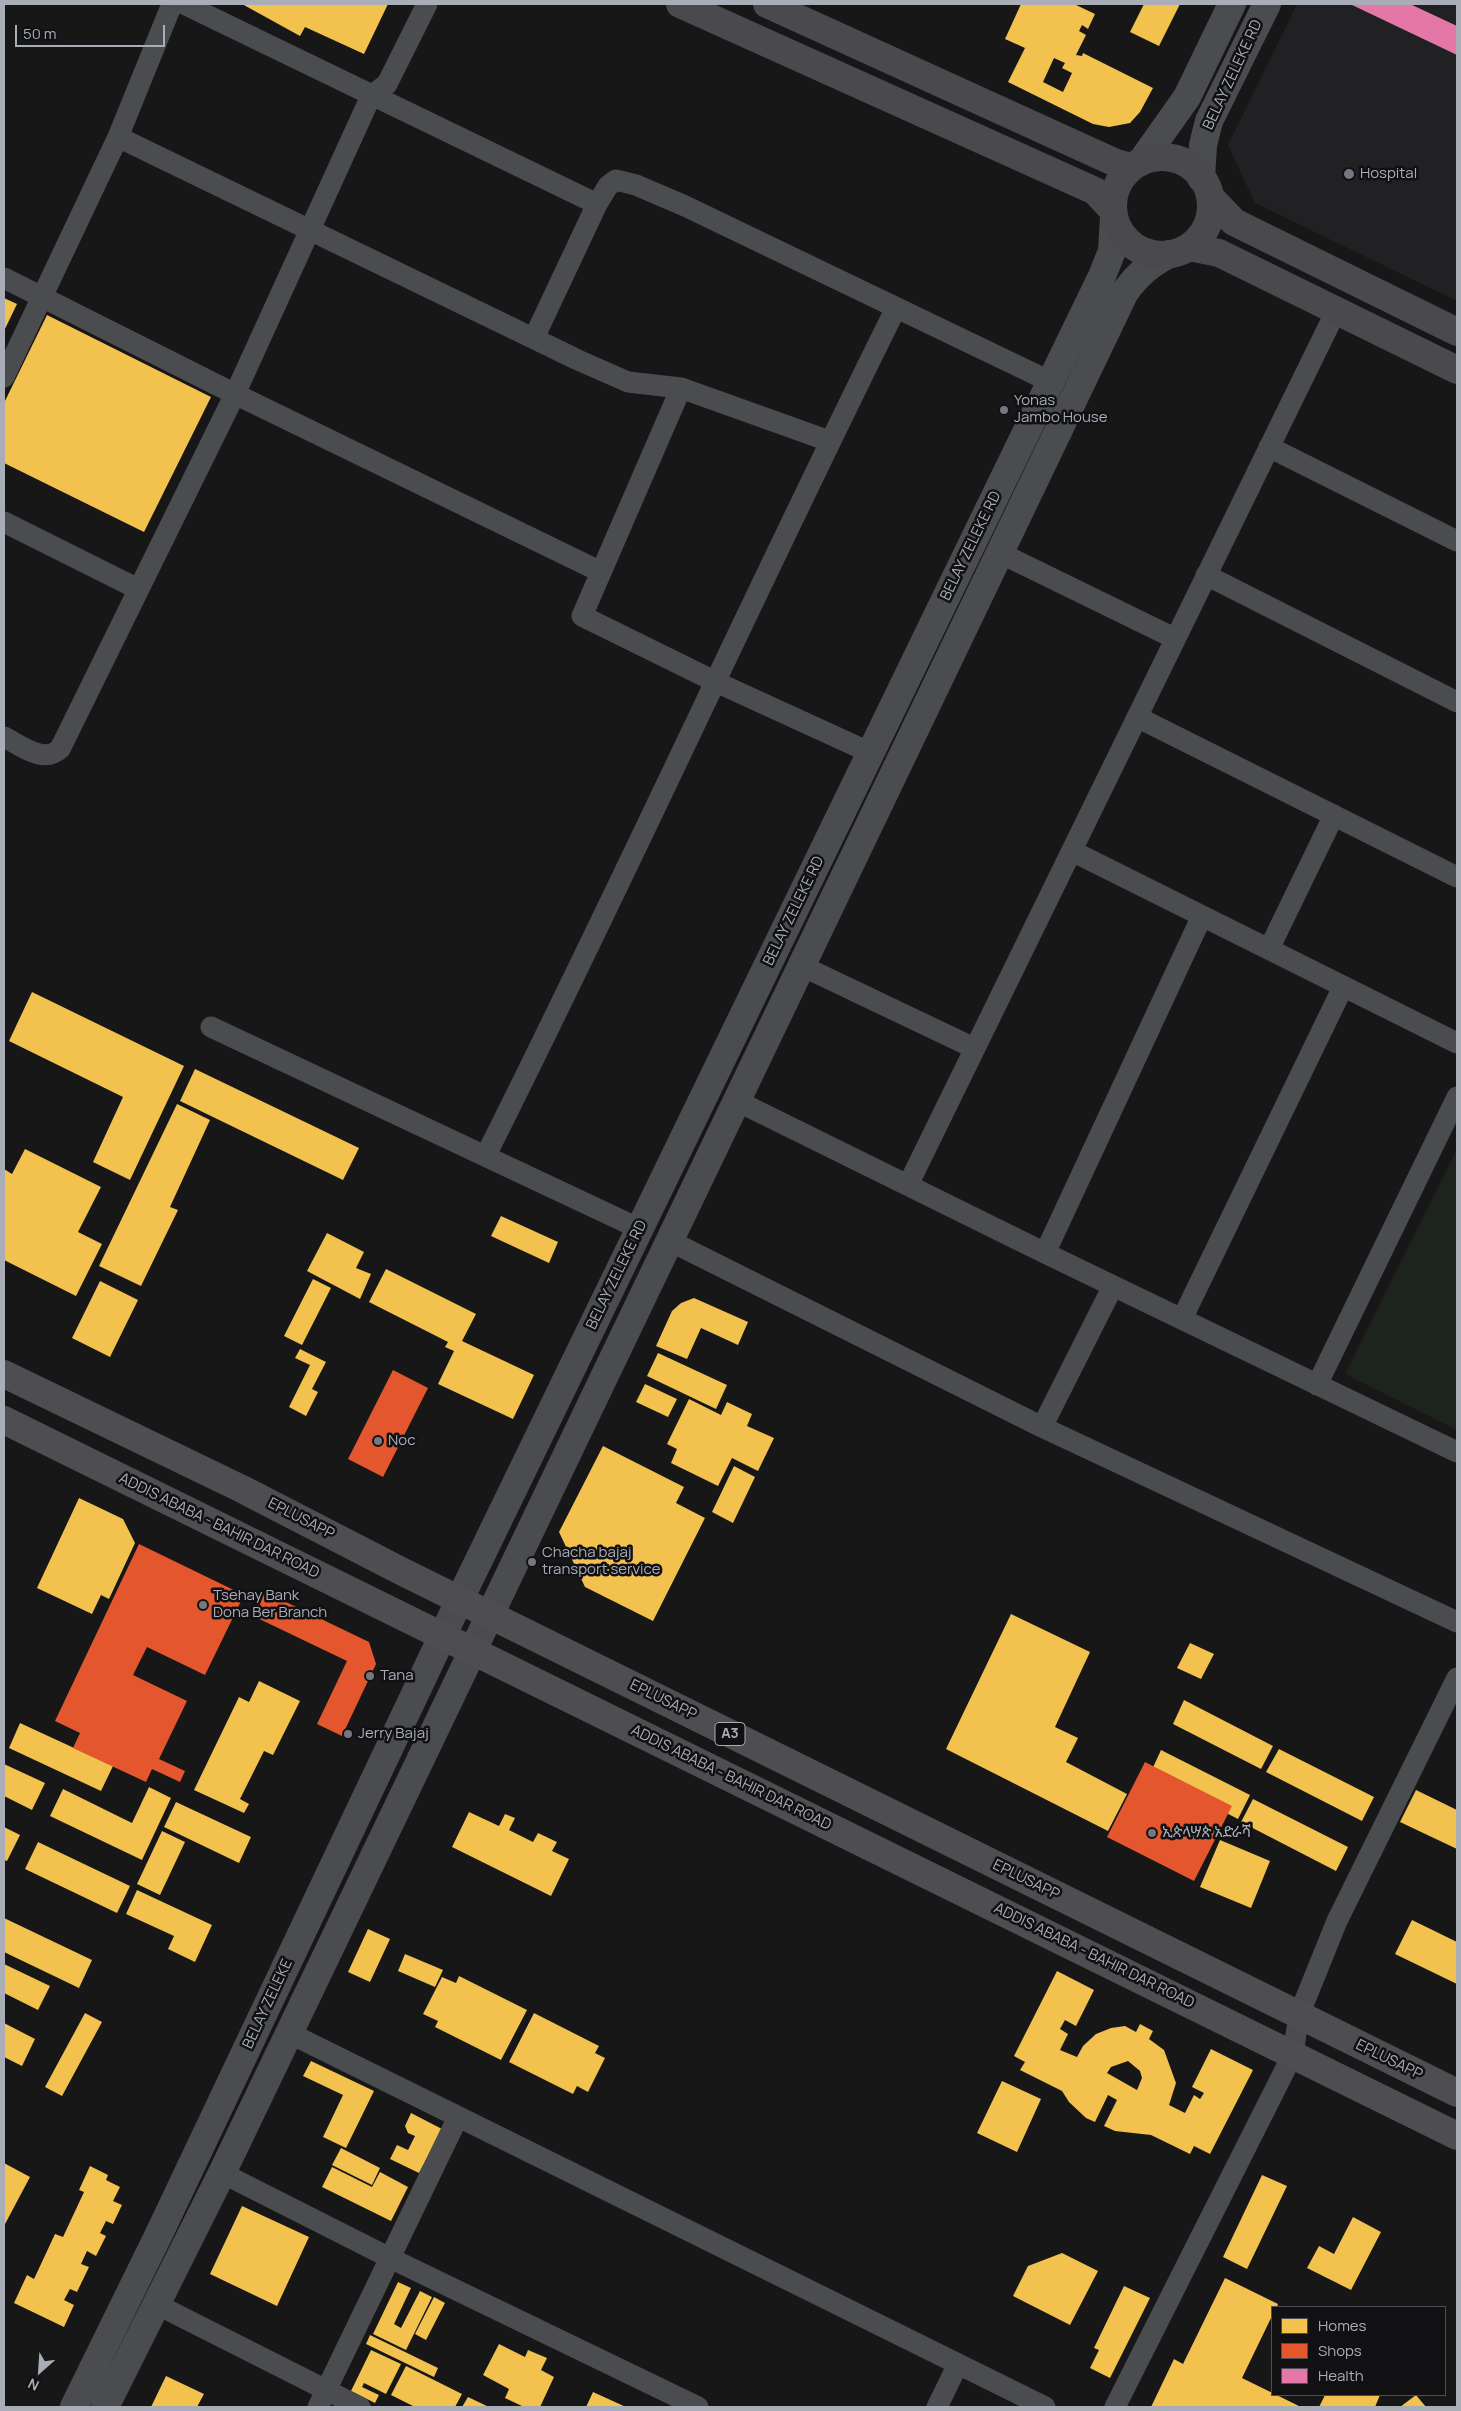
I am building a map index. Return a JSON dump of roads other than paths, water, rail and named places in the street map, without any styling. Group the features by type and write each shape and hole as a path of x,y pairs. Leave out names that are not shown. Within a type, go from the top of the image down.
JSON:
{"highway":[{"name":"EPLUSAPP","path":"4,1374 242,1489 460,1600 1457,2093"},
{"name":"ADDIS ABABA - BAHIR DAR ROAD","path":"4,1420 1457,2136"}],"main road":[{"path":"680,4 1095,191 1114,214 1125,237 1134,246 1146,252 1179,250 1219,253 1457,370"},
{"path":"766,4 1106,158 1136,164"},
{"path":"1114,214 1113,192 1120,178 1136,164 1154,158 1168,158 1182,162 1234,222 1457,332"},
{"path":"1179,250 1208,226 1206,188"}],"street":[{"path":"4,377 118,136 172,4"},
{"path":"184,4 597,204"},
{"path":"4,737 42,756 53,755 60,749 235,394 312,230 371,96 387,84 427,4"},
{"name":"BELAY ZELEKE RD","path":"1136,164 1187,97 1232,4"},
{"name":"BELAY ZELEKE RD","path":"1206,188 1203,145 1209,122 1267,4"},
{"path":"118,136 628,382 681,388 829,441"},
{"path":"534,338 597,204 608,186 616,180 636,185 1050,382"},
{"name":"BELAY ZELEKE RD","path":"460,1600 1102,276 1112,251 1114,214"},
{"name":"BELAY ZELEKE RD","path":"490,1614 1126,292 1137,275 1150,264 1179,250"},
{"path":"4,278 235,394 601,572"},
{"path":"486,1155 716,682 829,441 896,308"},
{"path":"908,1185 1174,638 1336,311"},
{"path":"681,388 582,616 716,682 871,753"},
{"path":"1269,447 1457,542"},
{"path":"4,522 138,589"},
{"path":"974,540 1174,638"},
{"path":"1206,576 1457,702"},
{"path":"1137,717 1457,877"},
{"path":"1269,949 1334,815"},
{"path":"1072,851 1457,1043"},
{"path":"1044,1253 1135,1063 1202,916"},
{"path":"774,952 974,1048"},
{"path":"1182,1319 1343,987"},
{"path":"212,1027 640,1229 670,1241 1042,1427 1457,1622"},
{"path":"1318,1384 1457,1097"},
{"path":"737,1101 1044,1253 1457,1452"},
{"path":"1042,1427 1113,1286"},
{"name":"BELAY ZELEKE","path":"74,2407 158,2236 460,1600"},
{"name":"BELAY ZELEKE","path":"105,2407 222,2173 490,1614"},
{"path":"1115,2407 1293,2054 1299,2015 1337,1922 1457,1678"},
{"path":"289,2033 1046,2407"},
{"path":"322,2399 458,2117"},
{"path":"222,2173 390,2258 698,2407"},
{"path":"156,2304 322,2399 360,2407"},
{"path":"937,2407 958,2364"}],"place":[{"name":"Hospital","path":"1349,174"},
{"name":"Yonas Jambo House","path":"1004,410"},
{"name":"Noc","path":"378,1441"},
{"name":"Chacha bajaj transport service","path":"532,1562"},
{"name":"Tsehay Bank Dona Ber Branch","path":"203,1605"},
{"name":"Tana","path":"370,1676"},
{"name":"Jerry Bajaj","path":"348,1734"},
{"name":"ኢጵላሣጵ አድራሻ","path":"1152,1833"}]}
